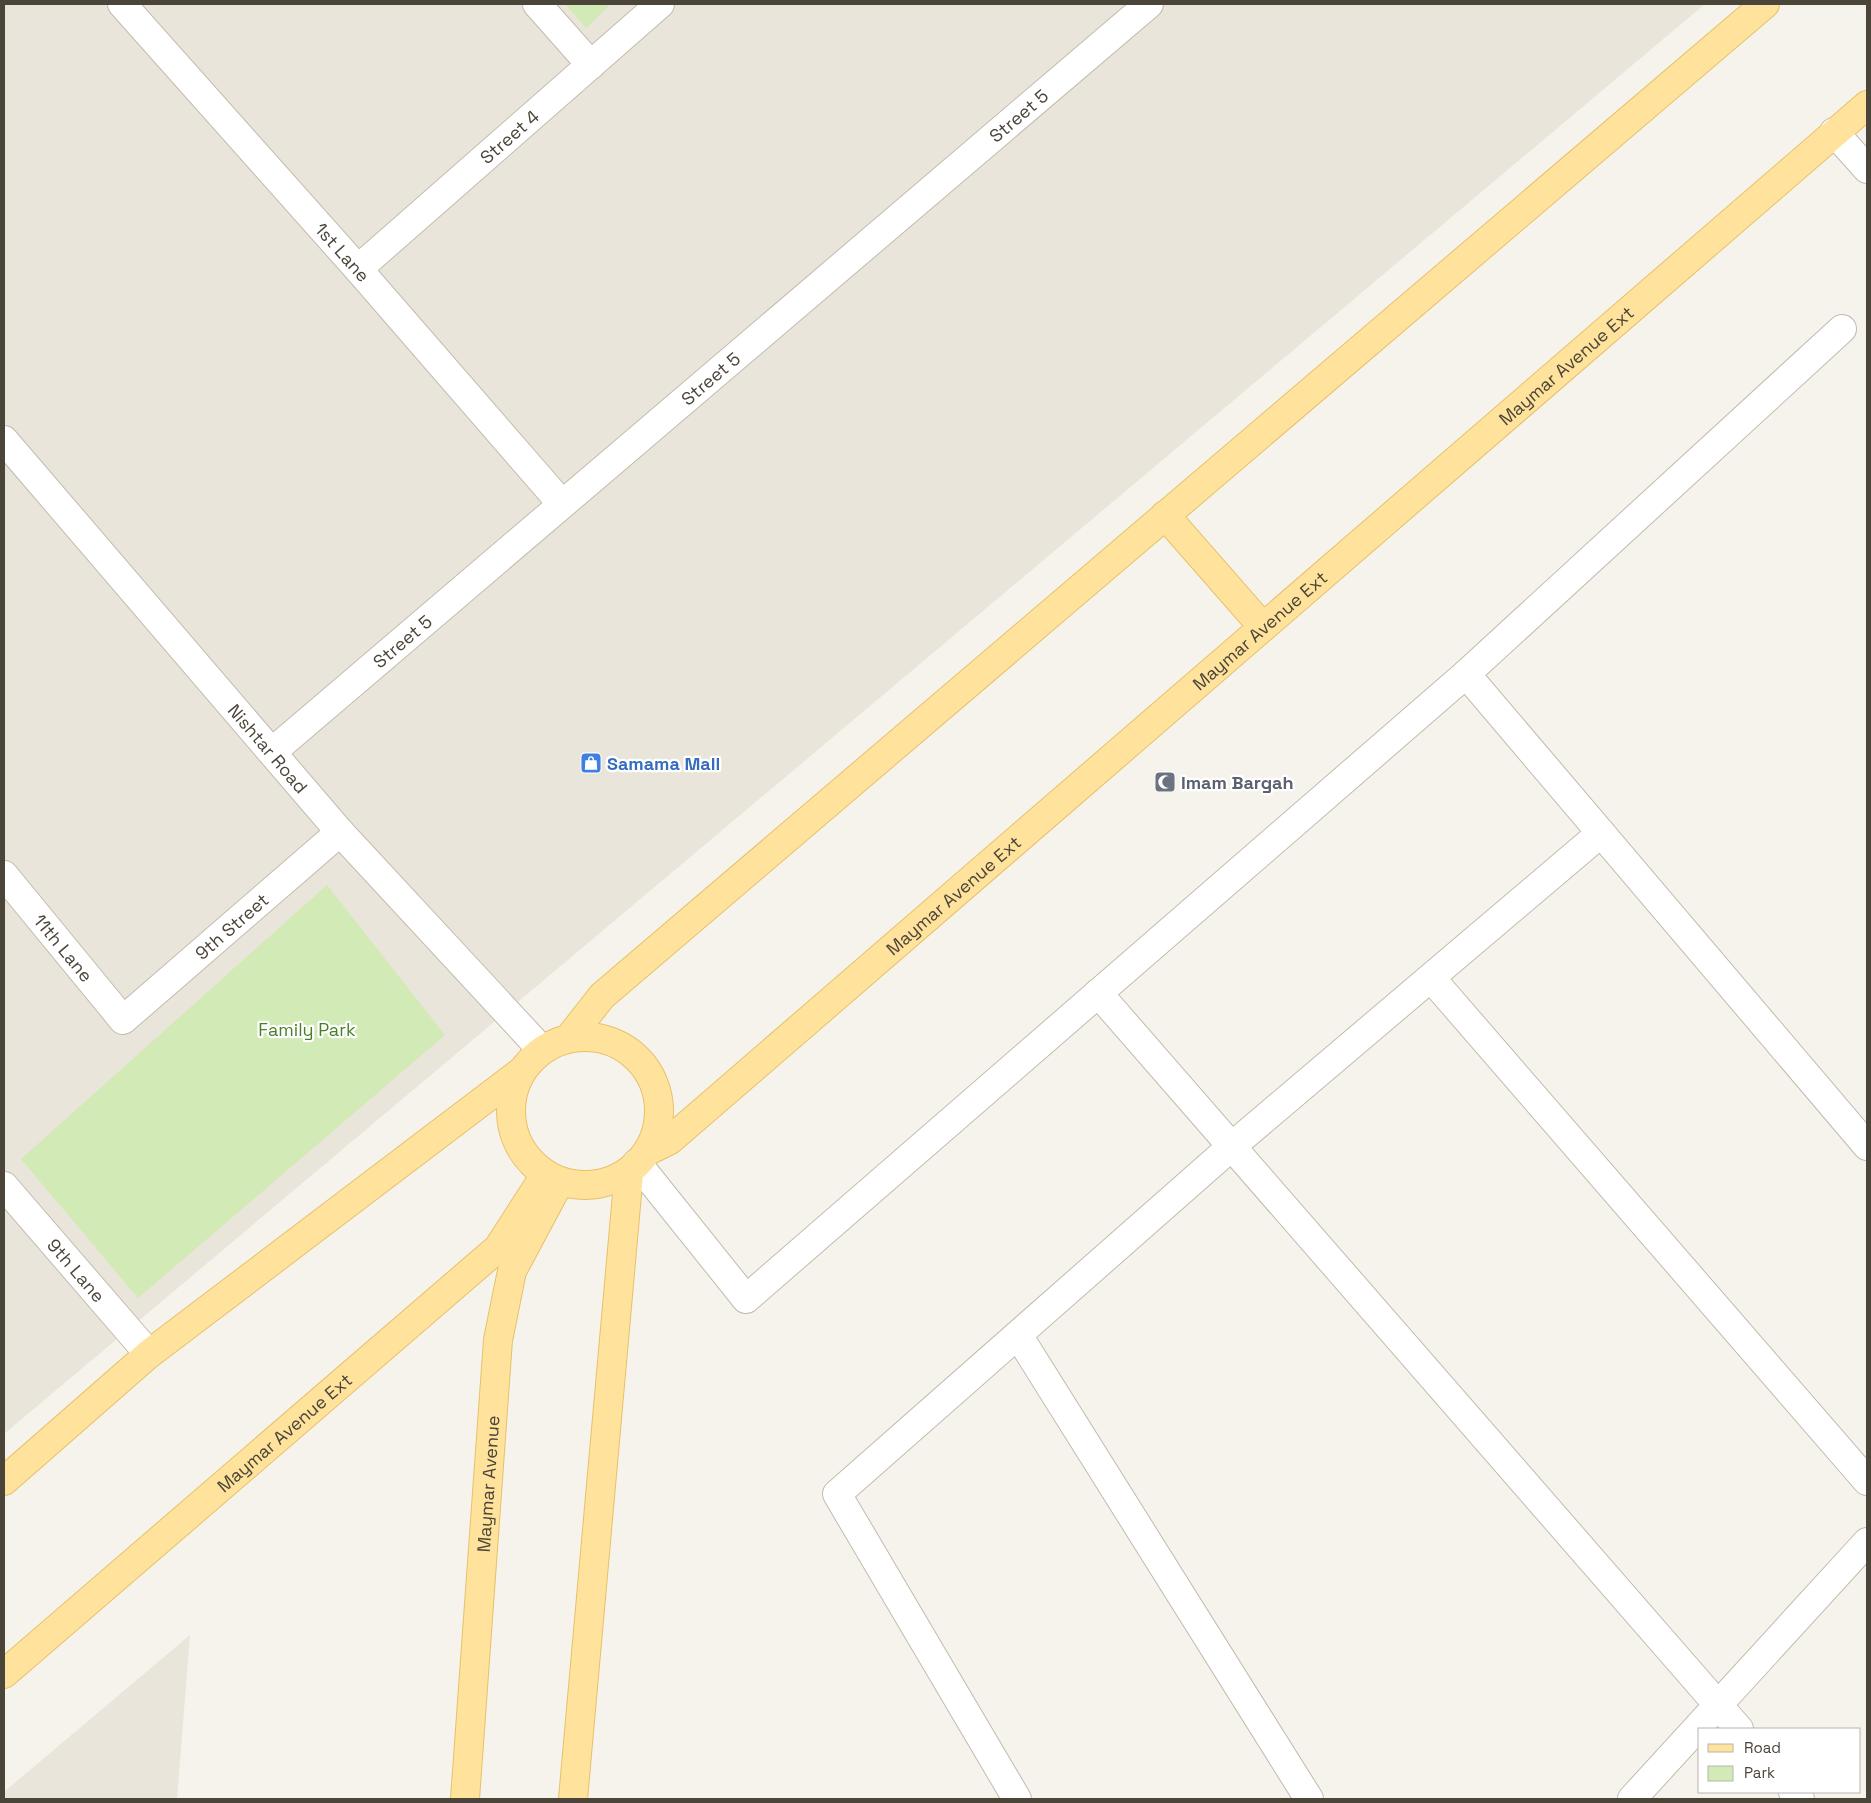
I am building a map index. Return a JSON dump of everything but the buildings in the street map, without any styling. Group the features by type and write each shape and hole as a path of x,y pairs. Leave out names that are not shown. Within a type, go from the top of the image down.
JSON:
{"main road":[{"path":"569,1038 602,996 1765,4"},
{"name":"Maymar Avenue Ext","path":"638,1162 670,1140 1867,105"},
{"path":"1165,515 1263,627"},
{"path":"4,1480 149,1354 522,1071 542,1050 569,1038 598,1037 625,1047 646,1068 658,1094 659,1124 638,1162 573,1799"},
{"path":"522,1071 511,1099 513,1128 524,1155 553,1178 573,1186 602,1184 638,1162"},
{"name":"Maymar Avenue Ext","path":"4,1674 498,1248 553,1178"},
{"name":"Maymar Avenue","path":"465,1799 498,1340 512,1271 553,1178"}],"street":[{"name":"1st Lane","path":"122,4 358,269 562,504"},
{"path":"537,4 591,65"},
{"name":"Street 4","path":"358,269 660,4"},
{"name":"Street 5","path":"272,752 1148,4"},
{"path":"1834,132 1867,169"},
{"path":"638,1162 746,1298 1466,674 1842,329"},
{"name":"Nishtar Road","path":"4,440 340,832 542,1050"},
{"path":"1466,674 1867,1146"},
{"name":"9th Street","path":"123,1020 340,832"},
{"path":"1017,1799 837,1494 1231,1147 1601,833"},
{"name":"11th Lane","path":"4,875 123,1020"},
{"path":"1431,978 1867,1481"},
{"path":"1098,993 1738,1728"},
{"name":"9th Lane","path":"4,1186 149,1354"},
{"path":"1018,1335 1309,1799"},
{"path":"1632,1799 1867,1542"}],"shaded area":[{"path":"4,4 1705,4 4,1434"},
{"path":"190,1635 177,1799 4,1799 4,1792"}],"green space":[{"path":"565,4 611,4 586,28"},
{"name":"Family Park","path":"327,885 445,1035 138,1298 21,1159"}],"place":[{"name":"Samama Mall","path":"591,763"},
{"name":"Imam Bargah","path":"1165,782"}]}
